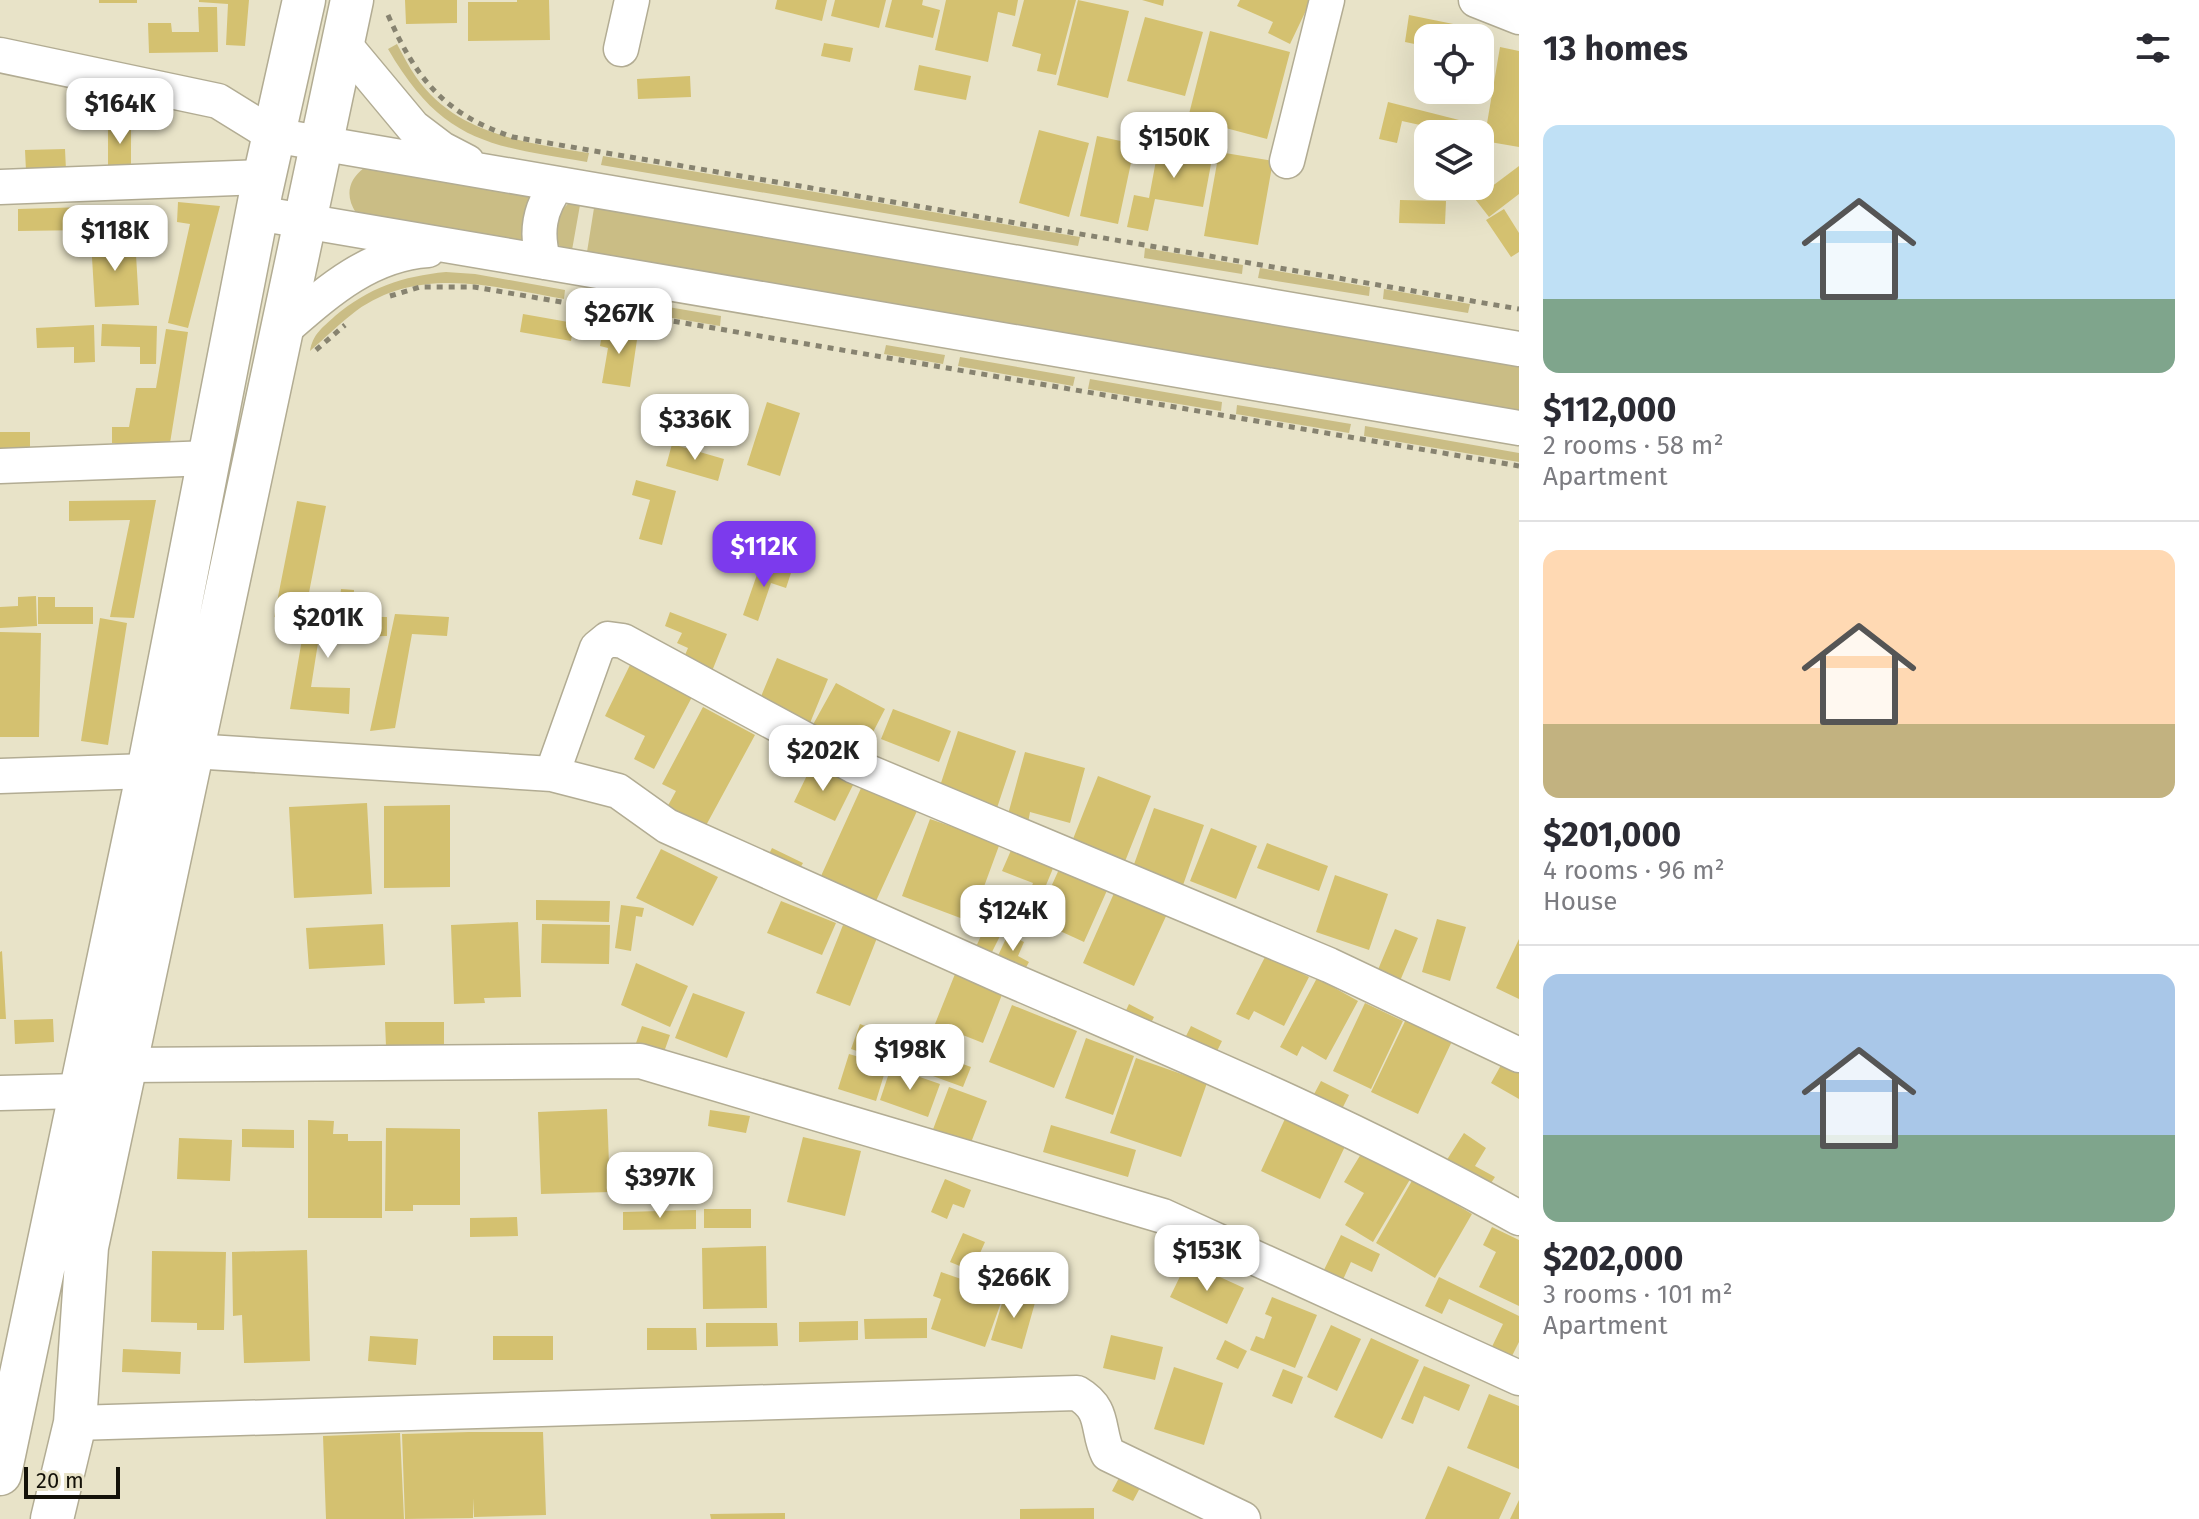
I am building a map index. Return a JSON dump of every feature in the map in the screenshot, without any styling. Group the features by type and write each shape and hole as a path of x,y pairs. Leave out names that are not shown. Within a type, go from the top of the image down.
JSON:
{"street":[{"path":"0,1474 148,771 273,135 304,0"},
{"path":"621,49 632,0"},
{"path":"1287,161 1327,0"},
{"path":"1476,0 1519,17"},
{"path":"52,1519 75,1423 87,1247 192,751 298,341 305,221 343,43 370,7"},
{"path":"343,43 413,127 442,149 474,166 505,175"},
{"path":"0,55 218,101 273,135 1519,349"},
{"path":"544,262 540,221 549,195 558,184"},
{"path":"0,187 261,195 305,221 1519,428"},
{"path":"298,341 336,284 364,268 414,251 477,250"},
{"path":"0,466 210,458"},
{"path":"552,774 597,648 608,639 623,641 854,766 1329,965 1519,1055"},
{"path":"192,751 552,774 618,791 667,826 1222,1070 1428,1167 1519,1218"},
{"path":"0,776 148,771"},
{"path":"126,1065 640,1061 1163,1216 1519,1378"},
{"path":"0,1093 79,1091"},
{"path":"75,1423 1077,1393 1091,1401 1099,1417 1108,1454 1243,1519"}],"path":[{"path":"370,7 439,98 463,116 490,130 513,137 1519,309"},
{"path":"380,300 420,287 474,287 1519,466"},
{"path":"298,341 347,323"}],"shaded area":[{"path":"397,44 416,77 451,112 494,133 589,153 587,162 495,144 449,121 428,104 408,80 388,49"},
{"path":"603,156 1080,237 1078,246 601,165"},
{"path":"364,168 533,197 525,242 356,213 349,194 354,178"},
{"path":"569,203 580,205 572,250 561,248 556,241 556,215"},
{"path":"594,208 1519,366 1519,412 587,252"},
{"path":"1145,248 1243,265 1242,274 1144,258"},
{"path":"1260,268 1370,287 1369,296 1258,278"},
{"path":"446,272 565,290 564,299 458,283 406,288 380,297 356,311 310,351 313,340 322,328 360,298 401,280"},
{"path":"1384,289 1470,304 1468,313 1383,299"},
{"path":"580,292 721,316 720,326 578,302"},
{"path":"886,345 945,355 943,364 884,354"},
{"path":"960,357 1075,377 1073,386 958,366"},
{"path":"1090,379 1222,402 1221,411 1088,389"},
{"path":"1237,405 1351,424 1349,433 1236,414"},
{"path":"1365,426 1519,453 1519,462 1364,436"}],"building":[{"path":"99,0 137,0 137,3 99,3"},
{"path":"199,0 249,0 245,46 226,45 228,4"},
{"path":"405,0 457,0 457,23 406,24"},
{"path":"549,0 550,40 468,41 468,2"},
{"path":"777,0 827,0 822,21 775,9"},
{"path":"835,0 886,0 879,28 831,16"},
{"path":"892,0 923,0 922,5 940,10 933,38 885,27"},
{"path":"946,0 1018,0 1015,16 998,12 988,62 935,50"},
{"path":"1024,0 1076,0 1056,75 1037,71 1041,54 1012,46"},
{"path":"1078,0 1129,11 1108,98 1057,85"},
{"path":"1142,0 1164,0 1163,6"},
{"path":"1240,0 1311,0 1290,44 1268,33 1273,22 1237,6"},
{"path":"198,7 217,7 218,52 149,53 148,23 171,23 172,32 199,32"},
{"path":"1409,15 1453,24 1414,24 1414,44 1405,42"},
{"path":"1145,17 1203,32 1185,96 1127,81"},
{"path":"1210,31 1290,52 1267,139 1188,118"},
{"path":"824,43 853,48 850,62 821,56"},
{"path":"1500,47 1519,51 1519,147 1494,143 1494,120 1488,120 1490,104 1494,104"},
{"path":"919,65 971,76 966,100 914,90"},
{"path":"690,76 691,97 638,99 637,79"},
{"path":"1388,102 1459,120 1414,120 1414,124 1402,121 1397,143 1379,139"},
{"path":"108,121 131,121 131,172 108,172"},
{"path":"1039,130 1089,143 1069,217 1019,203"},
{"path":"1097,136 1135,144 1118,224 1080,216"},
{"path":"1160,139 1214,148 1203,207 1155,199 1148,231 1127,227 1134,195 1149,198"},
{"path":"65,149 66,170 26,171 25,150"},
{"path":"1219,152 1273,161 1258,245 1204,236"},
{"path":"1519,166 1519,194 1489,217 1476,200 1494,200 1494,185"},
{"path":"1400,200 1446,201 1445,224 1399,223"},
{"path":"178,202 220,206 188,328 168,323 190,224 177,222"},
{"path":"87,207 87,230 18,231 18,209"},
{"path":"1504,209 1519,233 1519,252 1511,257 1486,220"},
{"path":"135,238 139,305 95,307 91,241"},
{"path":"523,314 574,323 571,341 520,332"},
{"path":"102,324 157,326 156,364 140,364 140,347 101,346"},
{"path":"94,325 95,362 74,363 74,347 37,348 36,328"},
{"path":"603,328 638,333 630,387 602,383 608,348 600,346"},
{"path":"166,329 188,332 170,443 112,443 112,427 129,427 136,388 156,388"},
{"path":"767,402 800,413 780,476 747,465"},
{"path":"0,432 30,432 30,453 0,454"},
{"path":"672,444 724,459 718,481 666,466"},
{"path":"636,480 676,491 662,545 639,539 650,500 632,495"},
{"path":"156,500 134,618 110,617 130,520 69,521 69,501"},
{"path":"297,501 326,506 303,623 274,617"},
{"path":"761,563 791,573 786,588 771,583 758,621 743,615"},
{"path":"341,589 354,590 353,615 313,613 314,598 340,599"},
{"path":"36,596 37,626 0,628 0,607 18,606 18,597"},
{"path":"38,597 55,597 55,607 93,607 93,624 38,624"},
{"path":"670,612 727,634 708,681 679,669 688,648 677,643 682,633 665,626"},
{"path":"395,614 449,617 447,636 412,634 395,728 370,731"},
{"path":"306,616 387,617 387,636 345,637 344,642 318,643 311,687 350,688 349,714 290,709"},
{"path":"100,618 127,623 108,745 81,741"},
{"path":"0,632 41,633 39,737 0,737"},
{"path":"777,658 828,679 808,728 757,706"},
{"path":"630,665 692,697 654,769 634,759 645,736 605,716"},
{"path":"836,683 885,709 860,757 810,730"},
{"path":"703,707 755,735 703,831 665,811 676,791 662,784"},
{"path":"893,709 951,731 939,762 881,739"},
{"path":"958,731 1016,751 997,808 939,789"},
{"path":"1025,752 1085,768 1070,823 1030,812 1028,823 1007,818"},
{"path":"812,765 853,785 835,821 794,802"},
{"path":"1098,776 1151,796 1122,869 1091,858 1095,848 1073,839"},
{"path":"862,786 917,811 876,901 821,876"},
{"path":"367,803 372,894 294,898 289,807"},
{"path":"450,805 450,887 384,888 384,806"},
{"path":"1154,808 1204,825 1182,888 1132,870"},
{"path":"930,819 1000,843 971,922 902,896"},
{"path":"1211,828 1257,846 1236,899 1190,881"},
{"path":"1267,843 1328,866 1319,891 1257,868"},
{"path":"772,848 803,863 794,879 764,864"},
{"path":"1012,848 1054,866 1039,902 1028,897 1033,883 1002,871"},
{"path":"661,849 718,877 693,926 636,898"},
{"path":"1061,865 1109,886 1084,942 1036,920"},
{"path":"1335,875 1388,894 1369,950 1316,932"},
{"path":"1115,891 1167,914 1134,986 1083,963"},
{"path":"536,900 610,901 609,922 536,920"},
{"path":"781,901 836,923 822,955 767,933"},
{"path":"621,905 644,908 642,917 636,916 631,951 615,948"},
{"path":"1437,919 1466,927 1450,981 1422,972"},
{"path":"518,922 521,997 484,998 485,1003 454,1004 451,925"},
{"path":"383,924 385,965 309,969 306,928"},
{"path":"542,924 610,925 609,964 541,963"},
{"path":"843,925 877,938 850,1006 816,993"},
{"path":"985,927 1001,934 990,956 975,949"},
{"path":"1395,929 1418,938 1400,981 1377,972"},
{"path":"1008,934 1024,942 1018,956 1029,962 1024,971 997,958"},
{"path":"1519,939 1519,999 1496,988"},
{"path":"2,951 6,1019 0,1019"},
{"path":"1266,955 1309,977 1284,1026 1254,1011 1249,1020 1236,1014"},
{"path":"636,963 688,986 670,1027 621,1005"},
{"path":"957,969 1005,987 983,1043 935,1024"},
{"path":"1317,978 1358,1001 1326,1060 1302,1046 1297,1056 1280,1047"},
{"path":"693,993 745,1012 727,1058 675,1038"},
{"path":"1365,1003 1403,1021 1371,1089 1333,1071"},
{"path":"1129,1004 1154,1017 1147,1031 1122,1019"},
{"path":"1012,1005 1077,1031 1054,1088 989,1062"},
{"path":"1408,1015 1454,1037 1418,1114 1371,1092"},
{"path":"53,1019 54,1042 15,1044 14,1020"},
{"path":"385,1022 444,1022 444,1045 386,1046"},
{"path":"860,1024 878,1031 874,1041 910,1054 905,1067 851,1049"},
{"path":"642,1026 670,1035 664,1052 636,1043"},
{"path":"1191,1026 1222,1041 1215,1055 1184,1040"},
{"path":"1086,1038 1134,1056 1113,1115 1065,1098"},
{"path":"919,1048 971,1067 963,1087 911,1068"},
{"path":"849,1054 887,1065 876,1101 838,1089"},
{"path":"1136,1058 1207,1083 1181,1157 1110,1133"},
{"path":"1505,1058 1519,1066 1519,1099 1491,1083"},
{"path":"891,1067 940,1084 928,1117 880,1100"},
{"path":"1321,1081 1349,1095 1340,1113 1312,1098"},
{"path":"949,1087 987,1101 967,1153 929,1140"},
{"path":"607,1109 610,1192 541,1194 538,1112"},
{"path":"710,1110 750,1116 746,1133 708,1126"},
{"path":"1289,1110 1349,1138 1320,1199 1261,1171"},
{"path":"308,1120 334,1121 333,1134 348,1134 348,1141 382,1141 382,1218 308,1218"},
{"path":"1051,1125 1136,1150 1128,1177 1043,1152"},
{"path":"386,1128 460,1129 460,1205 413,1205 413,1211 385,1211"},
{"path":"242,1129 294,1130 294,1148 242,1147"},
{"path":"1464,1133 1486,1148 1475,1166 1495,1177 1483,1195 1441,1169"},
{"path":"803,1137 861,1151 845,1216 787,1202"},
{"path":"179,1138 232,1140 230,1181 177,1179"},
{"path":"1364,1149 1412,1176 1373,1242 1345,1225 1364,1193 1344,1182"},
{"path":"945,1179 971,1190 964,1208 953,1204 947,1219 931,1212"},
{"path":"1413,1179 1472,1214 1435,1278 1376,1243"},
{"path":"704,1209 751,1209 751,1228 704,1228"},
{"path":"696,1210 696,1229 623,1230 623,1212"},
{"path":"517,1217 518,1236 470,1237 470,1218"},
{"path":"1492,1227 1519,1240 1519,1306 1479,1287 1496,1252 1483,1245"},
{"path":"963,1233 985,1242 972,1271 950,1262"},
{"path":"1341,1235 1380,1254 1372,1272 1351,1262 1341,1284 1322,1274"},
{"path":"766,1246 767,1308 703,1309 702,1248"},
{"path":"307,1250 310,1361 244,1363 242,1315 233,1316 232,1252"},
{"path":"152,1251 226,1252 224,1330 197,1330 197,1323 151,1322"},
{"path":"1187,1262 1244,1288 1227,1324 1170,1297"},
{"path":"941,1272 1004,1294 985,1347 931,1329 941,1299 933,1296"},
{"path":"1439,1277 1519,1316 1519,1342 1506,1368 1486,1359 1503,1324 1449,1299 1442,1314 1425,1306"},
{"path":"1006,1290 1036,1299 1022,1349 991,1340"},
{"path":"1272,1297 1317,1315 1295,1368 1250,1350 1256,1336 1264,1339 1272,1317 1265,1314"},
{"path":"927,1318 927,1338 865,1339 864,1319"},
{"path":"858,1321 858,1340 799,1342 799,1322"},
{"path":"706,1323 777,1323 778,1346 706,1347"},
{"path":"1331,1325 1361,1339 1337,1391 1307,1377"},
{"path":"647,1328 696,1328 697,1350 647,1350"},
{"path":"1111,1335 1163,1347 1155,1380 1103,1368"},
{"path":"370,1336 418,1339 416,1365 368,1361"},
{"path":"493,1336 553,1336 553,1360 493,1360"},
{"path":"1371,1338 1419,1360 1382,1439 1334,1417"},
{"path":"1225,1340 1247,1351 1238,1369 1216,1359"},
{"path":"123,1349 181,1352 180,1374 122,1372"},
{"path":"1424,1366 1470,1385 1459,1411 1424,1396 1413,1424 1401,1419"},
{"path":"1174,1367 1223,1383 1204,1445 1154,1429"},
{"path":"1283,1369 1303,1377 1292,1404 1272,1396"},
{"path":"1489,1394 1519,1406 1519,1469 1467,1448"},
{"path":"543,1432 546,1515 474,1517 473,1498 473,1518 405,1519 402,1434"},
{"path":"400,1433 404,1519 326,1519 323,1436"},
{"path":"1448,1466 1511,1493 1499,1519 1425,1519"},
{"path":"1120,1476 1141,1486 1133,1501 1112,1491"},
{"path":"1519,1500 1519,1519 1510,1519"},
{"path":"1094,1508 1094,1519 1020,1519 1020,1509"},
{"path":"785,1513 785,1519 711,1519 710,1514"}]}
